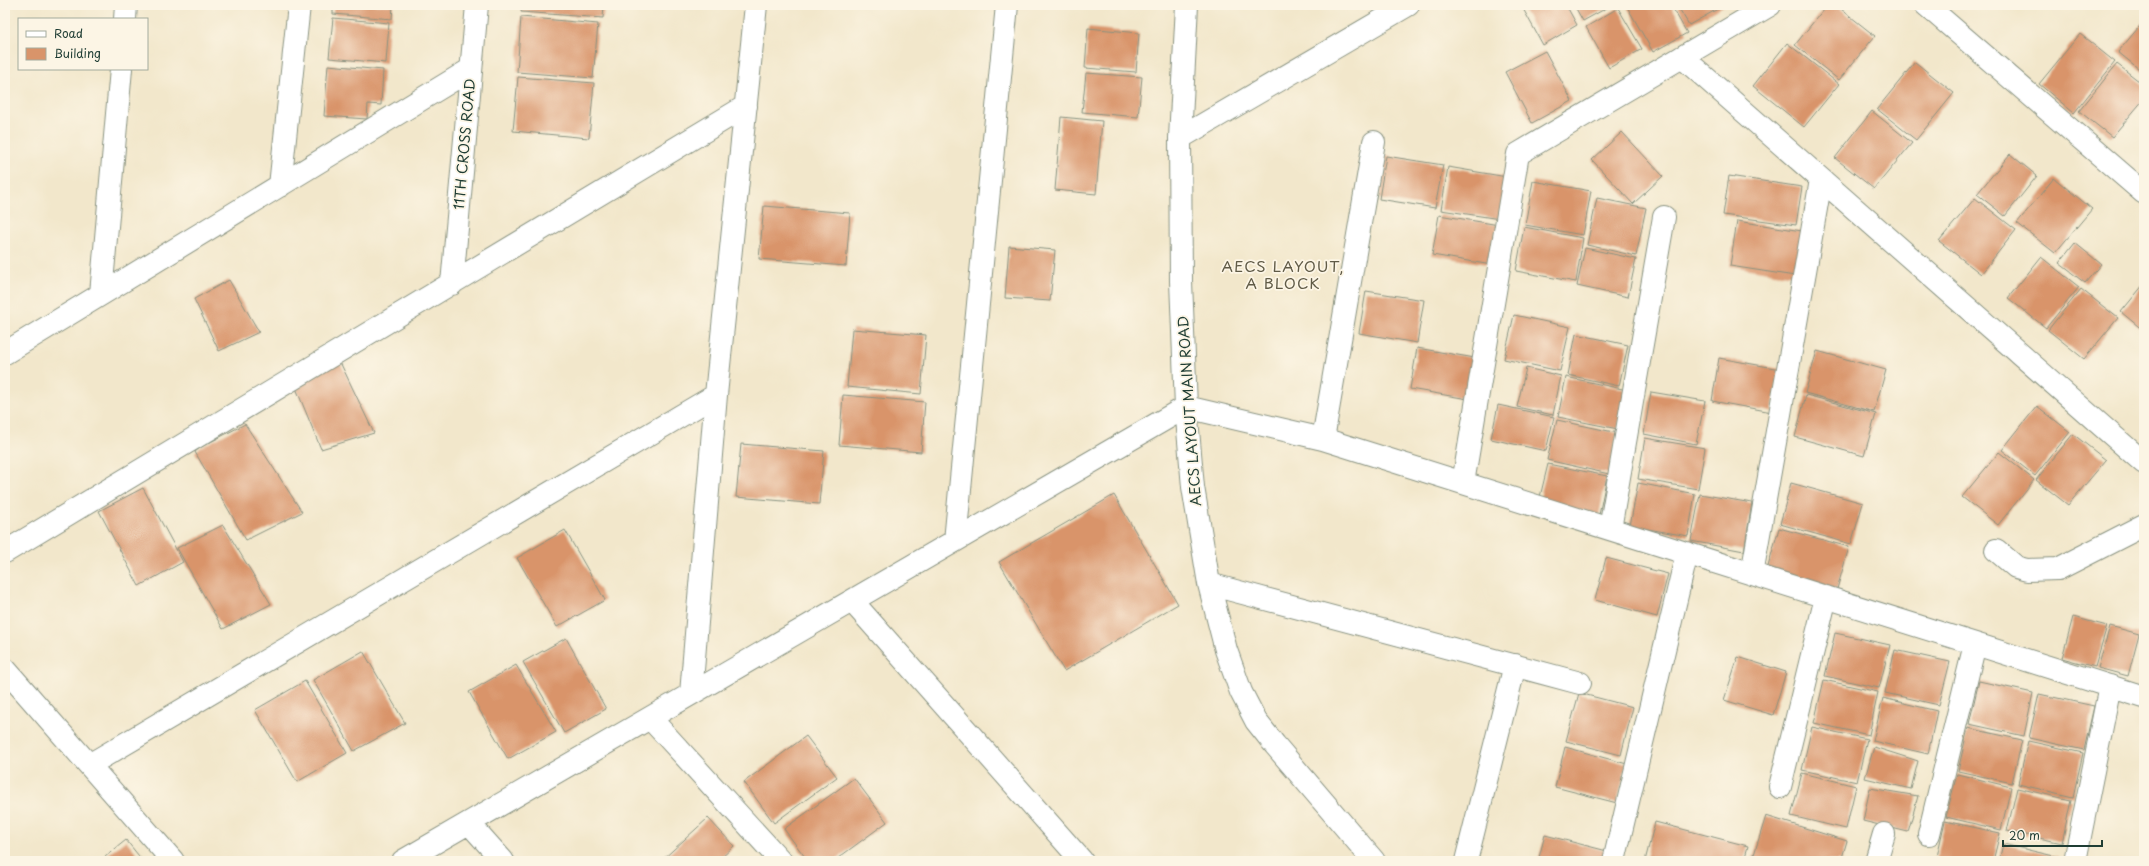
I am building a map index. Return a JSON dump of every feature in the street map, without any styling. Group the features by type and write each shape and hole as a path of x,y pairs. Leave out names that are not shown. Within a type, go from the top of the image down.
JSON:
{"street":[{"path":"125,18 126,5"},
{"path":"280,186 299,5"},
{"name":"11TH CROSS ROAD","path":"452,284 477,5"},
{"path":"691,694 716,395 756,5"},
{"path":"955,541 1007,5"},
{"name":"AECS LAYOUT MAIN ROAD","path":"1187,5 1180,138 1181,281 1186,408 1193,487 1209,584 1226,650 1241,692 1256,721 1274,745 1372,860"},
{"path":"1180,138 1408,5"},
{"path":"1463,483 1518,154 1770,5"},
{"path":"1926,5 2144,193"},
{"path":"1682,57 2144,463"},
{"path":"5,353 471,69"},
{"path":"101,294 121,70"},
{"path":"5,552 746,106"},
{"path":"1323,439 1374,142"},
{"path":"1752,574 1821,180"},
{"path":"1610,529 1664,217"},
{"path":"89,765 716,395"},
{"path":"402,861 1186,408 1323,439 2144,697"},
{"path":"1996,550 2016,566 2027,570 2058,569 2144,525"},
{"path":"1614,861 1687,553"},
{"path":"1209,584 1515,665 1580,684"},
{"path":"1780,787 1826,597"},
{"path":"852,601 1082,861"},
{"path":"1929,834 1975,644"},
{"path":"1466,861 1515,665"},
{"path":"5,669 173,861"},
{"path":"2075,861 2110,686"},
{"path":"650,718 781,861"},
{"path":"469,823 503,861"},
{"path":"1876,861 1884,834"}],"building":[{"path":"333,5 393,5 392,19 333,14"},
{"path":"522,5 604,5 603,18 521,12"},
{"path":"1521,5 1566,5 1577,25 1543,45"},
{"path":"1574,5 1612,5 1583,21"},
{"path":"1626,5 1671,5 1687,33 1653,52"},
{"path":"1677,5 1722,5 1723,6 1689,25"},
{"path":"1827,5 1836,5 1875,36 1839,80 1795,45"},
{"path":"1618,8 1642,49 1609,68 1586,27"},
{"path":"521,17 598,24 593,78 517,72"},
{"path":"333,18 389,23 386,63 329,58"},
{"path":"2144,21 2144,73 2118,52"},
{"path":"1088,28 1139,33 1136,72 1085,68"},
{"path":"2080,34 2115,62 2074,113 2039,84"},
{"path":"1787,43 1839,84 1804,127 1753,86"},
{"path":"1545,51 1572,101 1532,123 1505,72"},
{"path":"1915,62 1954,93 1916,140 1877,109"},
{"path":"2117,64 2144,85 2144,99 2112,137 2079,111"},
{"path":"328,65 383,70 381,105 368,104 367,119 324,116"},
{"path":"1086,73 1142,77 1138,117 1082,112"},
{"path":"518,77 594,83 589,138 513,131"},
{"path":"1872,111 1912,143 1874,189 1835,158"},
{"path":"1061,117 1102,121 1096,194 1055,190"},
{"path":"1622,132 1663,176 1633,204 1592,160"},
{"path":"2010,154 2037,176 2005,216 1977,194"},
{"path":"1386,156 1443,165 1435,208 1379,199"},
{"path":"1448,167 1507,177 1500,219 1441,210"},
{"path":"1729,176 1802,187 1796,225 1723,215"},
{"path":"2054,178 2092,209 2055,253 2017,223"},
{"path":"1533,181 1591,191 1583,235 1525,225"},
{"path":"1597,198 1646,208 1636,256 1587,245"},
{"path":"1975,198 2016,230 1981,274 1939,241"},
{"path":"764,206 850,213 846,266 759,259"},
{"path":"1439,215 1499,225 1492,265 1432,255"},
{"path":"1737,221 1802,231 1795,276 1730,266"},
{"path":"1524,227 1583,238 1576,282 1516,271"},
{"path":"2075,243 2101,264 2085,283 2059,263"},
{"path":"1009,246 1055,250 1050,301 1005,298"},
{"path":"1585,248 1636,259 1628,297 1577,286"},
{"path":"2041,257 2079,287 2046,328 2008,298"},
{"path":"229,280 259,332 219,351 194,299"},
{"path":"2144,284 2144,331 2121,312"},
{"path":"2081,289 2118,318 2084,359 2048,330"},
{"path":"1366,291 1424,300 1417,343 1359,333"},
{"path":"1514,315 1570,327 1560,371 1504,359"},
{"path":"852,329 926,335 921,394 847,387"},
{"path":"1576,334 1628,345 1619,386 1568,375"},
{"path":"1417,348 1475,358 1468,399 1410,389"},
{"path":"1817,351 1886,370 1874,412 1805,393"},
{"path":"1719,358 1780,369 1772,412 1712,401"},
{"path":"339,360 374,433 321,449 296,388"},
{"path":"1526,368 1561,376 1553,415 1517,407"},
{"path":"1566,377 1627,390 1618,429 1558,417"},
{"path":"1651,392 1705,401 1696,444 1644,434"},
{"path":"843,395 925,402 921,452 839,445"},
{"path":"1806,395 1876,414 1864,456 1795,437"},
{"path":"1498,405 1554,417 1546,451 1491,439"},
{"path":"2037,406 2070,432 2035,476 2002,450"},
{"path":"1557,420 1618,433 1609,474 1547,460"},
{"path":"245,424 302,512 246,540 195,452 201,447"},
{"path":"2073,434 2106,460 2068,505 2036,480"},
{"path":"1645,438 1705,448 1698,489 1638,479"},
{"path":"741,444 824,451 819,504 736,497"},
{"path":"1999,452 2034,480 1998,525 1962,497"},
{"path":"1548,464 1607,476 1599,515 1539,501"},
{"path":"1638,483 1695,494 1688,536 1630,526"},
{"path":"1791,483 1863,503 1851,544 1780,524"},
{"path":"143,488 183,562 139,586 99,511"},
{"path":"1700,494 1752,503 1744,551 1691,541"},
{"path":"1114,495 1178,604 1064,671 999,562"},
{"path":"223,525 271,604 223,629 177,548"},
{"path":"1779,528 1849,547 1837,589 1767,570"},
{"path":"565,530 605,600 557,627 517,558"},
{"path":"1606,558 1668,574 1657,617 1595,600"},
{"path":"2073,617 2107,626 2095,667 2062,658"},
{"path":"2110,626 2139,634 2128,676 2098,668"},
{"path":"1835,633 1890,645 1879,688 1825,676"},
{"path":"566,638 606,709 564,733 523,662"},
{"path":"1895,650 1950,662 1939,705 1885,693"},
{"path":"363,651 405,723 354,751 313,680"},
{"path":"1738,657 1786,672 1773,715 1724,700"},
{"path":"516,665 556,732 508,759 469,692"},
{"path":"1824,680 1878,692 1869,735 1814,723"},
{"path":"305,681 347,753 297,782 255,710"},
{"path":"1979,681 2033,693 2024,736 1969,724"},
{"path":"1579,693 1633,707 1621,755 1566,741"},
{"path":"2039,694 2094,706 2084,750 2029,738"},
{"path":"1883,698 1937,711 1928,754 1873,741"},
{"path":"1812,727 1867,739 1857,782 1802,770"},
{"path":"1968,728 2022,740 2012,783 1958,771"},
{"path":"806,736 837,777 774,823 744,782"},
{"path":"2028,741 2083,753 2073,797 2018,784"},
{"path":"1565,747 1627,764 1617,803 1555,787"},
{"path":"1874,747 1918,761 1911,789 1865,778"},
{"path":"1802,773 1856,786 1846,829 1791,816"},
{"path":"1957,774 2011,787 2001,830 1946,817"},
{"path":"854,778 887,822 834,861 808,861 784,829"},
{"path":"1870,788 1918,796 1908,832 1863,821"},
{"path":"2017,788 2071,800 2062,843 2007,831"},
{"path":"1766,816 1847,841 1841,861 1752,861"},
{"path":"708,818 734,846 718,861 661,861"},
{"path":"1945,821 2000,833 1993,861 1936,861"},
{"path":"1655,822 1748,846 1744,861 1645,861"},
{"path":"1545,835 1611,852 1609,861 1538,861"},
{"path":"126,840 143,861 100,861"},
{"path":"2003,844 2058,857 2057,861 1999,861"}],"district":[{"name":"AECS LAYOUT, A BLOCK","path":"1283,274"}]}
